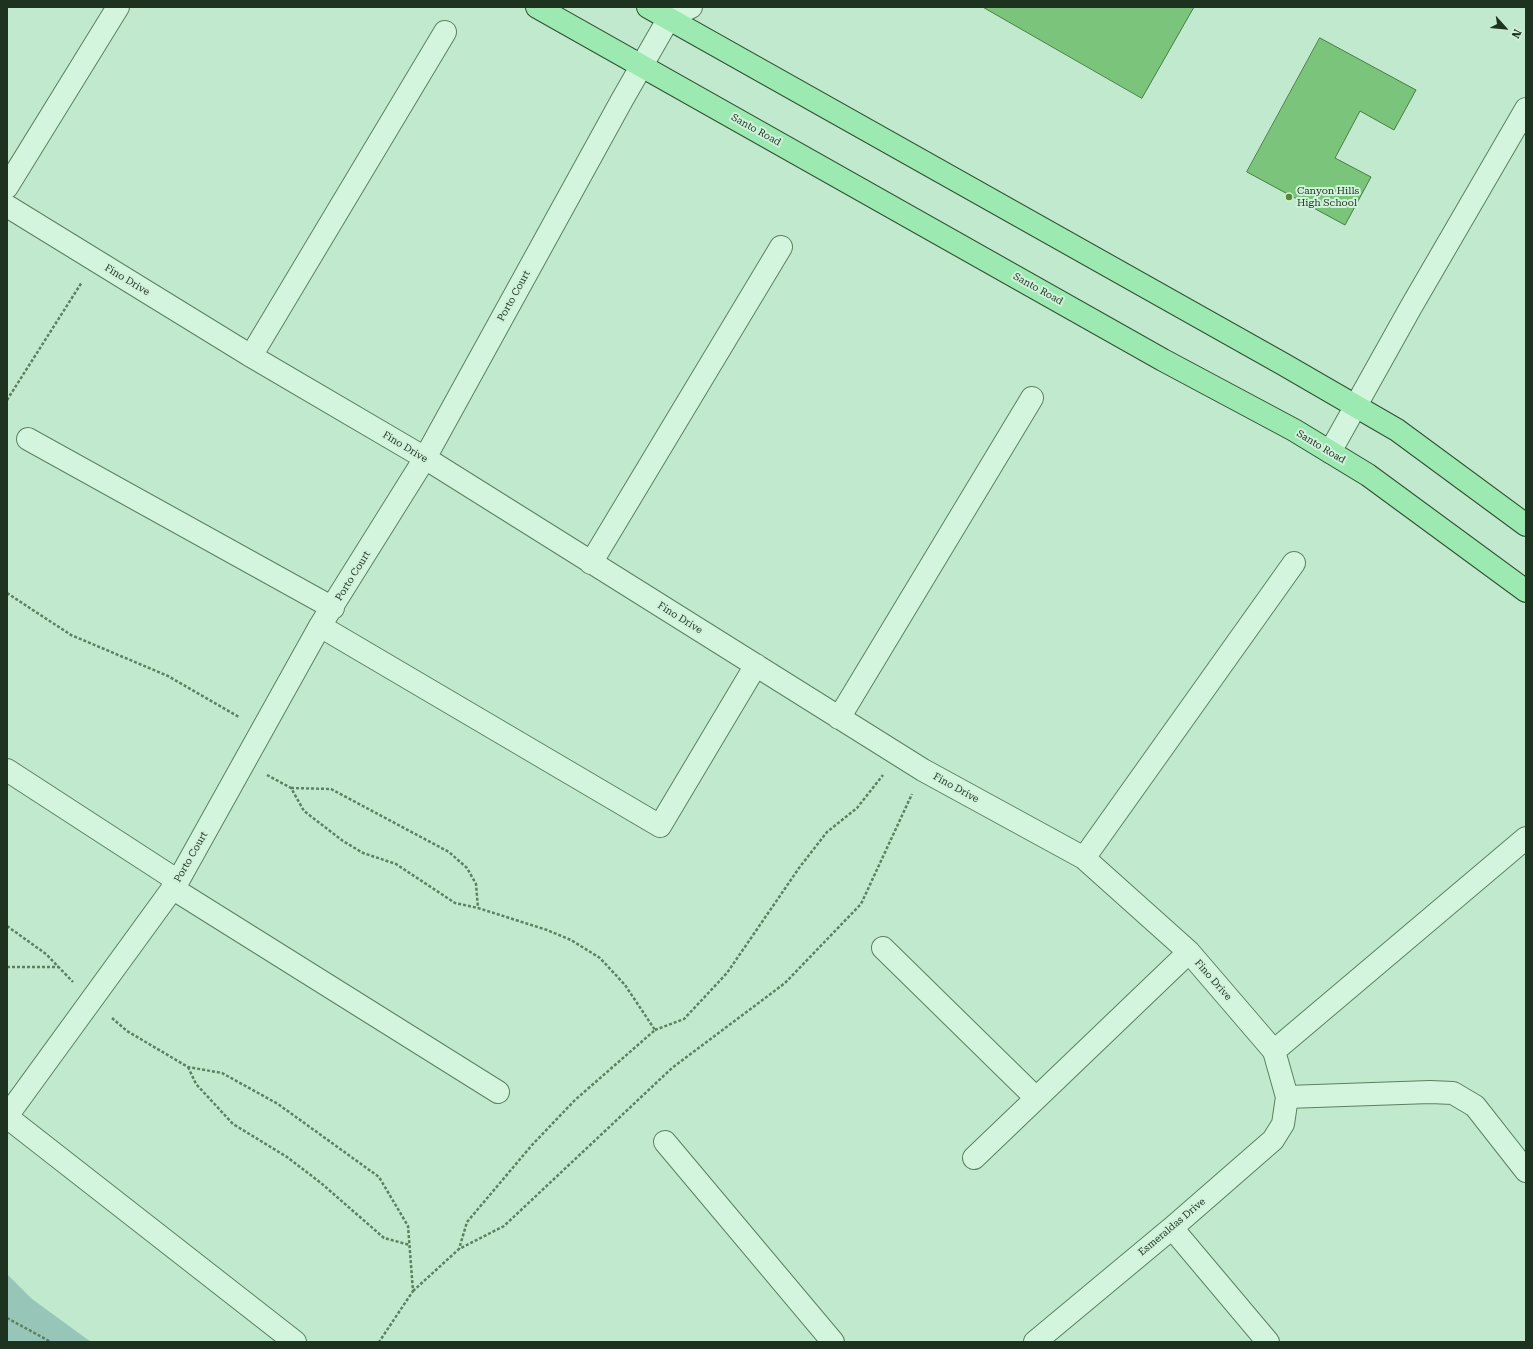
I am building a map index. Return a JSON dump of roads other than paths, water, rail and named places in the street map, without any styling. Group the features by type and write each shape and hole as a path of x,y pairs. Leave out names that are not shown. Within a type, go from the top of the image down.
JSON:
{"main road":[{"name":"Santo Road","path":"537,7 1163,360 1294,430 1368,475 1526,591"},
{"path":"648,7 670,13 1355,405 1396,430 1526,525"}],"street":[{"path":"7,187 118,7"},
{"path":"670,13 691,7"},
{"name":"Porto Court","path":"7,1116 175,885 320,626 333,608 425,458 670,13"},
{"path":"251,356 445,32"},
{"path":"1330,452 1355,405 1526,109"},
{"name":"Fino Drive","path":"7,206 251,356 425,458 591,564 923,770 1084,858 1189,952 1274,1051 1287,1097"},
{"path":"591,564 782,247"},
{"path":"839,718 1032,398"},
{"path":"28,439 333,608"},
{"path":"1084,858 1294,564"},
{"path":"320,626 660,826 756,665"},
{"path":"7,770 175,885 498,1092"},
{"path":"1274,1051 1526,838"},
{"path":"884,948 1036,1098"},
{"path":"974,1158 1189,952"},
{"path":"1287,1097 1430,1092 1453,1093 1475,1106 1526,1171"},
{"name":"Esmeraldas Drive","path":"1035,1342 1172,1228 1273,1140 1283,1124 1287,1097"},
{"path":"7,1116 295,1342"},
{"path":"665,1142 833,1342"},
{"path":"1172,1228 1268,1342"}],"place":[{"name":"Canyon Hills High School","path":"1289,197"}]}
